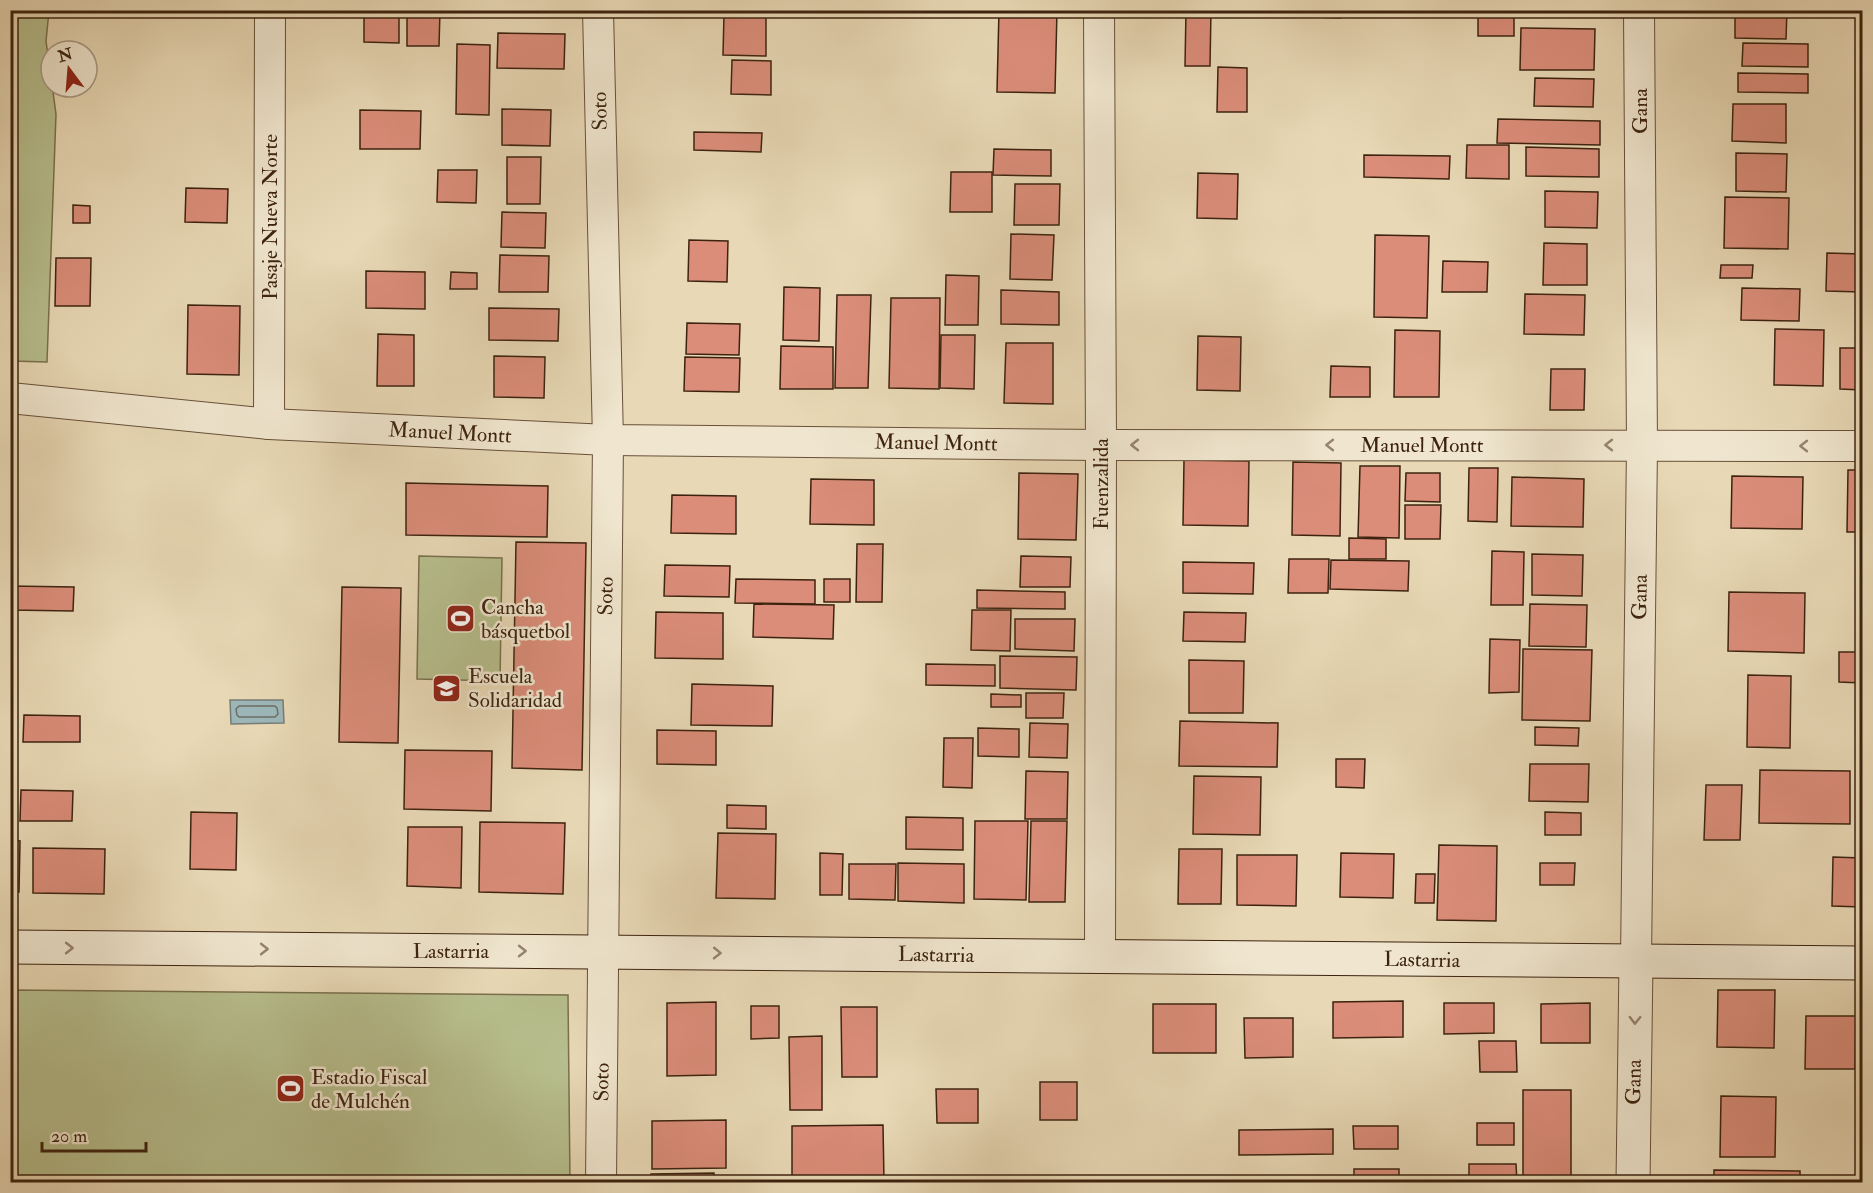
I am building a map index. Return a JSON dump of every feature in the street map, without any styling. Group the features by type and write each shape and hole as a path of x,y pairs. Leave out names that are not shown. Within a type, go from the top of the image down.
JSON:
{"main road":[{"name":"Lastarria","path":"10,947 1863,963"},
{"name":"Gana","path":"1633,1182 1636,962"}],"street":[{"name":"Pasaje Nueva Norte","path":"270,10 270,424"},
{"name":"Soto","path":"598,10 608,440 600,1182"},
{"name":"Fuenzalida","path":"1099,10 1100,957"},
{"name":"Gana","path":"1636,962 1642,445 1639,10"},
{"name":"Manuel Montt","path":"10,398 270,424 608,440 1101,445 1863,446"}],"green space":[{"path":"11,10 49,11 46,39 39,39 39,99 54,99 56,114 47,362 11,361"},
{"name":"Cancha básquetbol","path":"419,556 502,558 500,681 417,679"},
{"name":"Estadio Fiscal de Mulchén","path":"11,990 568,995 570,1182 11,1182"}],"water":[{"path":"230,700 283,700 284,723 231,724"}],"building":[{"path":"364,10 399,10 399,43 364,42"},
{"path":"520,10 550,10 550,16 520,15"},
{"path":"999,10 1057,10 1055,93 997,92"},
{"path":"1186,10 1211,10 1210,66 1185,66"},
{"path":"1315,10 1340,10 1340,18 1315,17"},
{"path":"1478,10 1514,10 1514,36 1478,36"},
{"path":"1735,10 1787,10 1786,39 1735,38"},
{"path":"407,11 440,11 439,46 407,46"},
{"path":"724,14 766,15 766,56 723,55"},
{"path":"1521,28 1595,29 1594,70 1520,70"},
{"path":"498,33 565,34 564,69 497,68"},
{"path":"1743,43 1808,44 1808,67 1742,66"},
{"path":"457,44 490,45 489,115 456,114"},
{"path":"732,60 771,61 771,95 731,94"},
{"path":"1218,67 1247,68 1247,112 1217,112"},
{"path":"1738,73 1808,74 1808,93 1738,92"},
{"path":"1535,78 1594,79 1593,107 1534,106"},
{"path":"1733,104 1786,104 1786,143 1732,141"},
{"path":"502,109 551,110 550,146 502,145"},
{"path":"360,110 421,111 420,149 360,149"},
{"path":"1498,119 1600,121 1600,145 1497,143"},
{"path":"694,132 762,133 761,152 694,150"},
{"path":"1467,145 1509,145 1509,179 1466,178"},
{"path":"1526,147 1599,149 1599,177 1526,176"},
{"path":"994,149 1051,150 1051,176 993,175"},
{"path":"1736,153 1787,154 1786,192 1736,191"},
{"path":"1364,155 1450,156 1449,179 1364,177"},
{"path":"507,157 541,157 540,204 507,204"},
{"path":"438,170 477,170 476,203 437,202"},
{"path":"951,172 992,172 992,212 950,212"},
{"path":"1198,173 1238,174 1237,219 1197,218"},
{"path":"1015,184 1060,184 1059,225 1014,225"},
{"path":"186,188 228,189 227,223 185,222"},
{"path":"1545,191 1598,192 1597,228 1545,227"},
{"path":"1725,197 1789,198 1788,249 1724,248"},
{"path":"73,205 90,206 90,223 73,223"},
{"path":"502,212 546,213 545,248 501,247"},
{"path":"1011,234 1054,235 1052,280 1010,279"},
{"path":"1375,235 1429,236 1427,318 1374,317"},
{"path":"689,240 728,241 727,282 688,281"},
{"path":"1544,243 1587,244 1587,285 1543,285"},
{"path":"1827,253 1862,254 1862,292 1826,291"},
{"path":"500,255 549,256 548,292 499,292"},
{"path":"56,258 91,258 90,306 55,306"},
{"path":"1443,261 1488,262 1487,292 1442,292"},
{"path":"1721,265 1753,265 1752,278 1720,278"},
{"path":"366,271 425,272 425,309 366,308"},
{"path":"451,272 477,273 477,289 450,289"},
{"path":"946,275 979,276 978,325 945,325"},
{"path":"784,287 820,288 819,341 783,340"},
{"path":"1742,288 1800,289 1799,321 1741,320"},
{"path":"1001,290 1059,292 1059,325 1001,324"},
{"path":"1525,294 1585,295 1584,335 1524,334"},
{"path":"837,295 871,295 868,388 835,388"},
{"path":"891,298 940,298 939,389 889,388"},
{"path":"188,305 240,306 239,375 187,374"},
{"path":"489,308 559,309 558,341 489,340"},
{"path":"687,323 740,324 739,355 686,354"},
{"path":"1775,329 1824,330 1823,386 1774,385"},
{"path":"1395,330 1440,331 1439,397 1394,397"},
{"path":"378,334 414,335 414,386 377,386"},
{"path":"941,335 975,335 974,389 940,388"},
{"path":"1198,336 1241,337 1240,391 1197,390"},
{"path":"1006,343 1053,343 1053,404 1004,403"},
{"path":"781,346 833,347 833,389 780,389"},
{"path":"1840,348 1862,348 1862,390 1840,389"},
{"path":"494,356 545,357 544,398 494,397"},
{"path":"685,357 740,358 739,392 684,391"},
{"path":"1331,366 1370,367 1370,397 1330,397"},
{"path":"1551,369 1585,369 1584,410 1550,410"},
{"path":"10,415 13,415 12,453 10,453"},
{"path":"1184,460 1249,461 1248,526 1183,525"},
{"path":"1293,462 1341,463 1340,536 1292,535"},
{"path":"1360,466 1400,466 1399,538 1358,537"},
{"path":"1469,468 1498,468 1497,522 1468,521"},
{"path":"1848,470 1862,470 1862,532 1847,532"},
{"path":"1019,473 1078,474 1076,540 1018,539"},
{"path":"1406,473 1440,473 1440,502 1405,501"},
{"path":"1732,476 1803,477 1802,529 1731,528"},
{"path":"1512,477 1584,479 1583,527 1511,526"},
{"path":"811,479 874,480 874,525 810,524"},
{"path":"406,483 548,486 547,537 406,535"},
{"path":"672,495 736,496 736,534 671,533"},
{"path":"10,497 13,497 12,560 10,560"},
{"path":"1405,505 1441,505 1440,539 1405,539"},
{"path":"1349,538 1386,539 1386,559 1349,559"},
{"path":"516,542 586,543 582,770 512,768"},
{"path":"857,544 883,544 882,602 856,602"},
{"path":"1492,551 1524,552 1523,605 1491,605"},
{"path":"1532,554 1583,555 1582,596 1532,595"},
{"path":"1021,556 1071,557 1070,587 1020,587"},
{"path":"1289,559 1329,559 1328,593 1288,593"},
{"path":"1331,560 1409,561 1408,591 1330,589"},
{"path":"1183,562 1254,563 1253,594 1183,593"},
{"path":"665,565 730,566 729,597 664,596"},
{"path":"736,579 815,580 815,604 735,603"},
{"path":"824,579 850,579 850,602 824,602"},
{"path":"10,586 74,587 73,611 10,610"},
{"path":"342,587 401,588 398,743 339,742"},
{"path":"977,590 1065,592 1065,609 977,608"},
{"path":"1729,592 1805,593 1804,653 1728,651"},
{"path":"754,604 834,605 833,639 753,637"},
{"path":"1530,604 1587,605 1586,647 1529,646"},
{"path":"972,610 1011,610 1010,651 971,650"},
{"path":"656,612 723,613 723,659 655,658"},
{"path":"1184,612 1246,613 1245,642 1183,641"},
{"path":"1015,619 1075,619 1074,651 1015,649"},
{"path":"1490,639 1520,640 1519,692 1489,693"},
{"path":"1523,649 1592,650 1590,721 1522,720"},
{"path":"1839,652 1862,652 1862,683 1839,682"},
{"path":"1000,656 1077,657 1076,690 1000,688"},
{"path":"1189,660 1244,661 1243,713 1189,713"},
{"path":"926,664 995,665 995,686 926,685"},
{"path":"1748,675 1791,676 1790,748 1747,747"},
{"path":"692,684 773,686 772,726 691,725"},
{"path":"1026,693 1064,693 1063,718 1026,718"},
{"path":"991,694 1021,695 1021,707 991,707"},
{"path":"24,715 80,716 80,742 23,742"},
{"path":"1180,721 1278,723 1277,767 1179,766"},
{"path":"1030,723 1068,724 1067,758 1029,757"},
{"path":"1535,727 1579,728 1578,746 1535,745"},
{"path":"978,728 1019,729 1019,757 978,756"},
{"path":"657,730 716,731 716,765 657,764"},
{"path":"944,738 973,738 972,788 943,787"},
{"path":"405,750 492,751 491,811 404,809"},
{"path":"1336,759 1365,759 1364,788 1336,787"},
{"path":"1530,764 1589,764 1588,802 1529,801"},
{"path":"1760,770 1850,771 1850,824 1759,823"},
{"path":"1026,771 1068,772 1067,819 1025,819"},
{"path":"1194,776 1261,777 1260,835 1193,834"},
{"path":"1706,785 1742,785 1740,840 1704,840"},
{"path":"21,790 73,791 72,821 20,821"},
{"path":"727,805 766,806 766,829 727,828"},
{"path":"191,812 237,813 236,870 190,869"},
{"path":"1545,812 1581,813 1581,835 1545,835"},
{"path":"906,817 963,818 963,850 906,849"},
{"path":"975,821 1028,821 1026,900 974,899"},
{"path":"1031,821 1067,821 1065,902 1029,902"},
{"path":"480,822 565,823 563,894 479,892"},
{"path":"408,827 462,827 461,888 407,886"},
{"path":"718,833 776,834 775,899 716,898"},
{"path":"10,840 20,841 19,892 10,892"},
{"path":"1439,845 1497,846 1496,921 1437,920"},
{"path":"33,848 105,849 104,894 33,893"},
{"path":"1179,849 1222,849 1221,904 1178,904"},
{"path":"820,853 843,854 842,895 820,895"},
{"path":"1341,853 1394,854 1393,898 1340,897"},
{"path":"1237,855 1297,855 1296,906 1237,905"},
{"path":"1833,857 1862,858 1862,907 1832,906"},
{"path":"898,863 964,864 964,903 898,901"},
{"path":"1540,863 1575,863 1574,885 1540,885"},
{"path":"849,864 896,864 895,900 849,899"},
{"path":"1416,874 1435,874 1434,903 1415,903"},
{"path":"1718,990 1775,990 1774,1048 1717,1047"},
{"path":"1403,1001 1403,1037 1333,1038 1333,1002"},
{"path":"716,1002 716,1075 667,1076 667,1003"},
{"path":"1444,1003 1494,1003 1494,1033 1444,1034"},
{"path":"1590,1003 1590,1043 1541,1043 1541,1004"},
{"path":"1153,1004 1216,1004 1216,1053 1153,1053"},
{"path":"751,1006 779,1006 779,1038 751,1039"},
{"path":"841,1007 877,1007 877,1077 842,1077"},
{"path":"1806,1016 1856,1016 1855,1069 1805,1069"},
{"path":"1244,1018 1293,1018 1293,1057 1245,1058"},
{"path":"822,1036 822,1110 790,1110 789,1037"},
{"path":"1479,1041 1516,1041 1517,1072 1480,1072"},
{"path":"1040,1082 1077,1082 1077,1120 1040,1120"},
{"path":"936,1089 978,1089 978,1123 937,1123"},
{"path":"1523,1090 1571,1090 1571,1182 1523,1182"},
{"path":"1721,1096 1776,1097 1775,1157 1720,1157"},
{"path":"726,1120 726,1168 652,1169 652,1121"},
{"path":"1477,1123 1514,1123 1514,1145 1477,1145"},
{"path":"883,1125 884,1182 792,1182 792,1126"},
{"path":"1353,1126 1398,1126 1398,1149 1354,1149"},
{"path":"1333,1129 1333,1154 1239,1155 1239,1130"},
{"path":"1469,1164 1516,1164 1517,1182 1469,1182"},
{"path":"1354,1169 1399,1169 1399,1182 1354,1182"},
{"path":"1714,1170 1800,1171 1800,1182 1714,1182"},
{"path":"714,1173 714,1182 651,1182 651,1174"}],"place":[{"name":"Cancha básquetbol","path":"460,619"},
{"name":"Escuela Solidaridad","path":"447,688"},
{"name":"Estadio Fiscal de Mulchén","path":"290,1089"}]}
